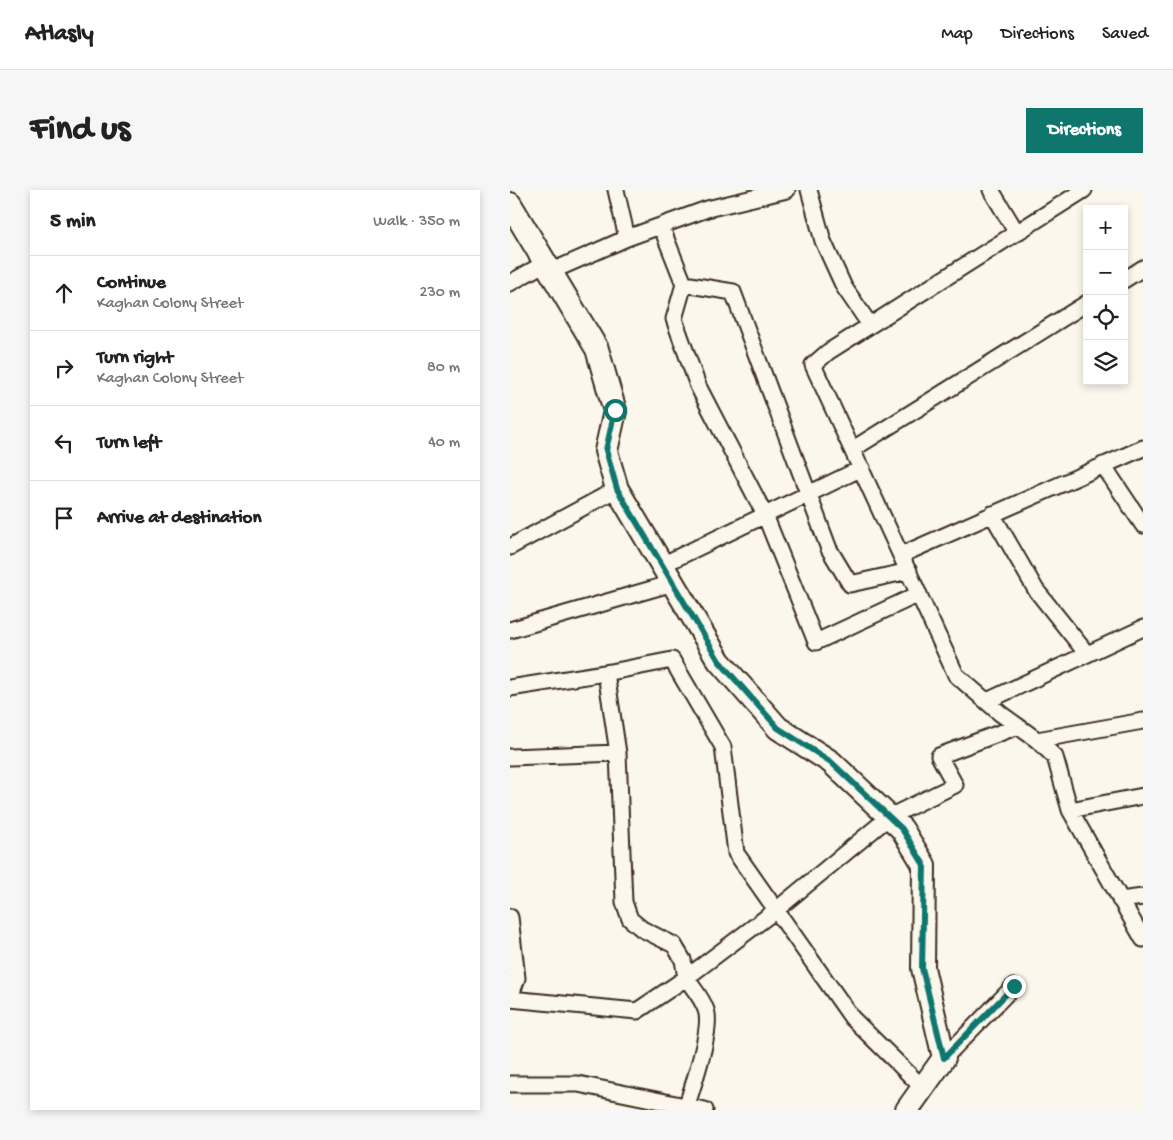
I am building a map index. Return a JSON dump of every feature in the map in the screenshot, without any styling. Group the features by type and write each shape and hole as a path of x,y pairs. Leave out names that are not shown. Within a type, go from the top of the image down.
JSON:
{"street":[{"path":"616,190 627,238"},
{"path":"510,283 550,266 707,209 787,190"},
{"path":"809,190 827,249 844,287 870,325"},
{"path":"991,190 1017,233"},
{"path":"1084,190 828,352 813,365 956,675 986,701 1037,740 1055,757 1070,810 1143,939"},
{"path":"510,204 550,266 598,349 615,410 606,450 617,489 719,661 778,728 831,762 902,829 924,865 922,968 944,1058"},
{"path":"661,226 684,284 674,319 698,386 765,515 816,642 919,594"},
{"path":"1128,277 1143,268"},
{"path":"684,284 732,292 829,549 850,584 909,571"},
{"path":"853,449 1083,305"},
{"path":"901,555 1143,448"},
{"path":"1104,465 1143,525"},
{"path":"510,630 668,574 765,515 862,468"},
{"path":"510,547 617,489"},
{"path":"992,514 1036,590 1088,654"},
{"path":"986,701 1143,628"},
{"path":"510,688 606,673 672,660 723,748 736,853 852,1018 923,1088"},
{"path":"606,673 618,753 624,902 630,919 642,929 657,934 674,945 683,960 686,978 700,997 707,1012 707,1031 687,1105"},
{"path":"1037,740 1143,721"},
{"path":"510,916 517,978 510,998 637,1011 686,978 776,910 889,817 955,784 939,756 1018,726"},
{"path":"510,756 618,753"},
{"path":"1070,810 1143,796"},
{"path":"1120,900 1143,897"},
{"path":"907,1110 944,1058 1014,986"},
{"path":"510,1084 578,1084 705,1110"}],"route":[{"path":"615,410 606,450 617,489 719,661 778,728 831,762 902,829 924,865 922,968 944,1058 1014,986"}]}
